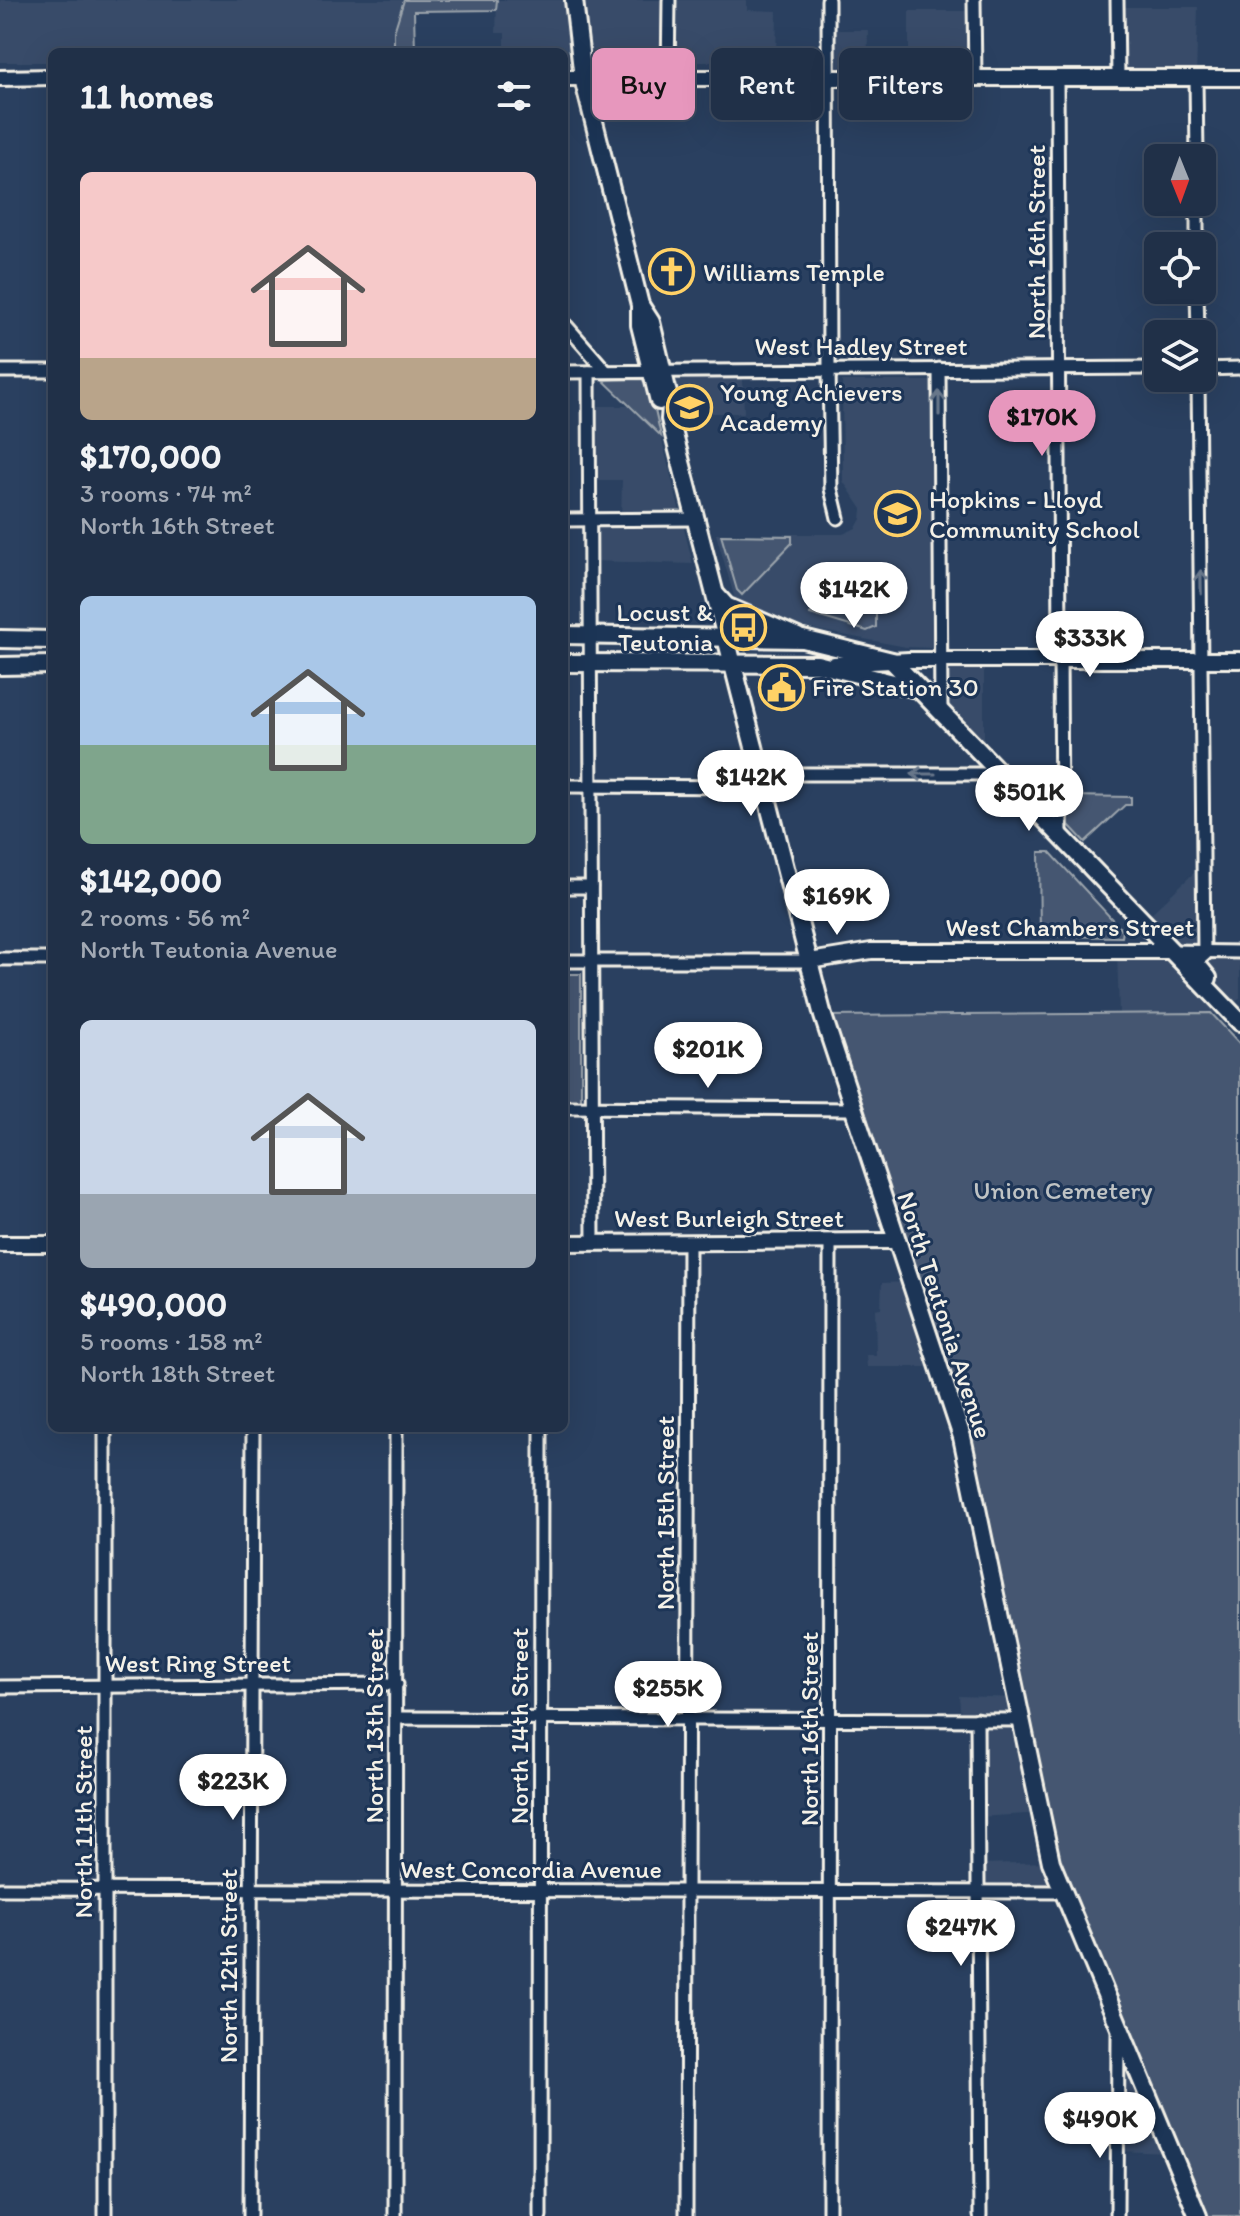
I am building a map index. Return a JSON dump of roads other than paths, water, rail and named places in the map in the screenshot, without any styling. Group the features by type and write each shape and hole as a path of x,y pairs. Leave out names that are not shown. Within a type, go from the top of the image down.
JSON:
{"main road":[{"name":"North Teutonia Avenue","path":"574,0 583,78 640,305 651,322 656,369 671,406 670,419 761,781 851,1109 962,1437 1051,1862 1118,2031 1198,2216"},
{"path":"715,594 726,606 803,639 892,661 1168,951 1240,1022"},
{"path":"568,635 803,639"},
{"path":"0,639 48,640"},
{"path":"568,663 817,664 917,689"},
{"path":"0,666 48,665"},
{"path":"1204,952 1194,961 1209,979 1212,995"}],"street":[{"path":"668,48 669,0"},
{"path":"828,0 831,489 838,518"},
{"path":"974,0 975,77"},
{"path":"1117,0 1118,78"},
{"path":"0,78 48,77"},
{"path":"568,78 592,78"},
{"name":"North 16th Street","path":"1057,78 1061,838"},
{"path":"1196,78 1197,144"},
{"path":"695,79 1240,78"},
{"path":"568,328 606,371"},
{"name":"West Hadley Street","path":"568,372 1144,368"},
{"path":"1216,369 1240,368"},
{"path":"939,369 941,711"},
{"path":"0,371 48,371"},
{"path":"589,372 593,1243"},
{"path":"1198,392 1204,952"},
{"path":"568,520 695,519"},
{"path":"817,664 868,665 940,660 1240,660"},
{"path":"568,786 1001,774"},
{"path":"568,887 591,887"},
{"name":"West Chambers Street","path":"568,961 810,961 871,951 1240,952"},
{"path":"0,959 48,959"},
{"path":"568,1107 851,1109"},
{"name":"West Burleigh Street","path":"568,1243 895,1241"},
{"name":"North 15th Street","path":"686,2216 689,1243"},
{"name":"North 16th Street","path":"829,2216 830,1243"},
{"path":"0,1244 48,1244"},
{"name":"North 11th Street","path":"105,1432 105,2216"},
{"name":"North 12th Street","path":"250,2216 253,1432"},
{"name":"North 13th Street","path":"395,2216 396,1432"},
{"name":"North 14th Street","path":"540,2216 541,1432"},
{"name":"West Ring Street","path":"0,1687 397,1684"},
{"path":"397,1718 1023,1720"},
{"path":"977,1719 980,2216"},
{"name":"West Concordia Avenue","path":"0,1889 1061,1892"},
{"path":"1117,2216 1118,2031"}],"place":[{"name":"Williams Temple","path":"672,272"},
{"name":"Young Achievers Academy","path":"689,407"},
{"name":"Hopkins - Lloyd Community School","path":"898,514"},
{"name":"Locust & Teutonia","path":"744,627"},
{"name":"Fire Station 30","path":"781,687"}],"park label":[{"name":"Union Cemetery","path":"1063,1190"}]}
